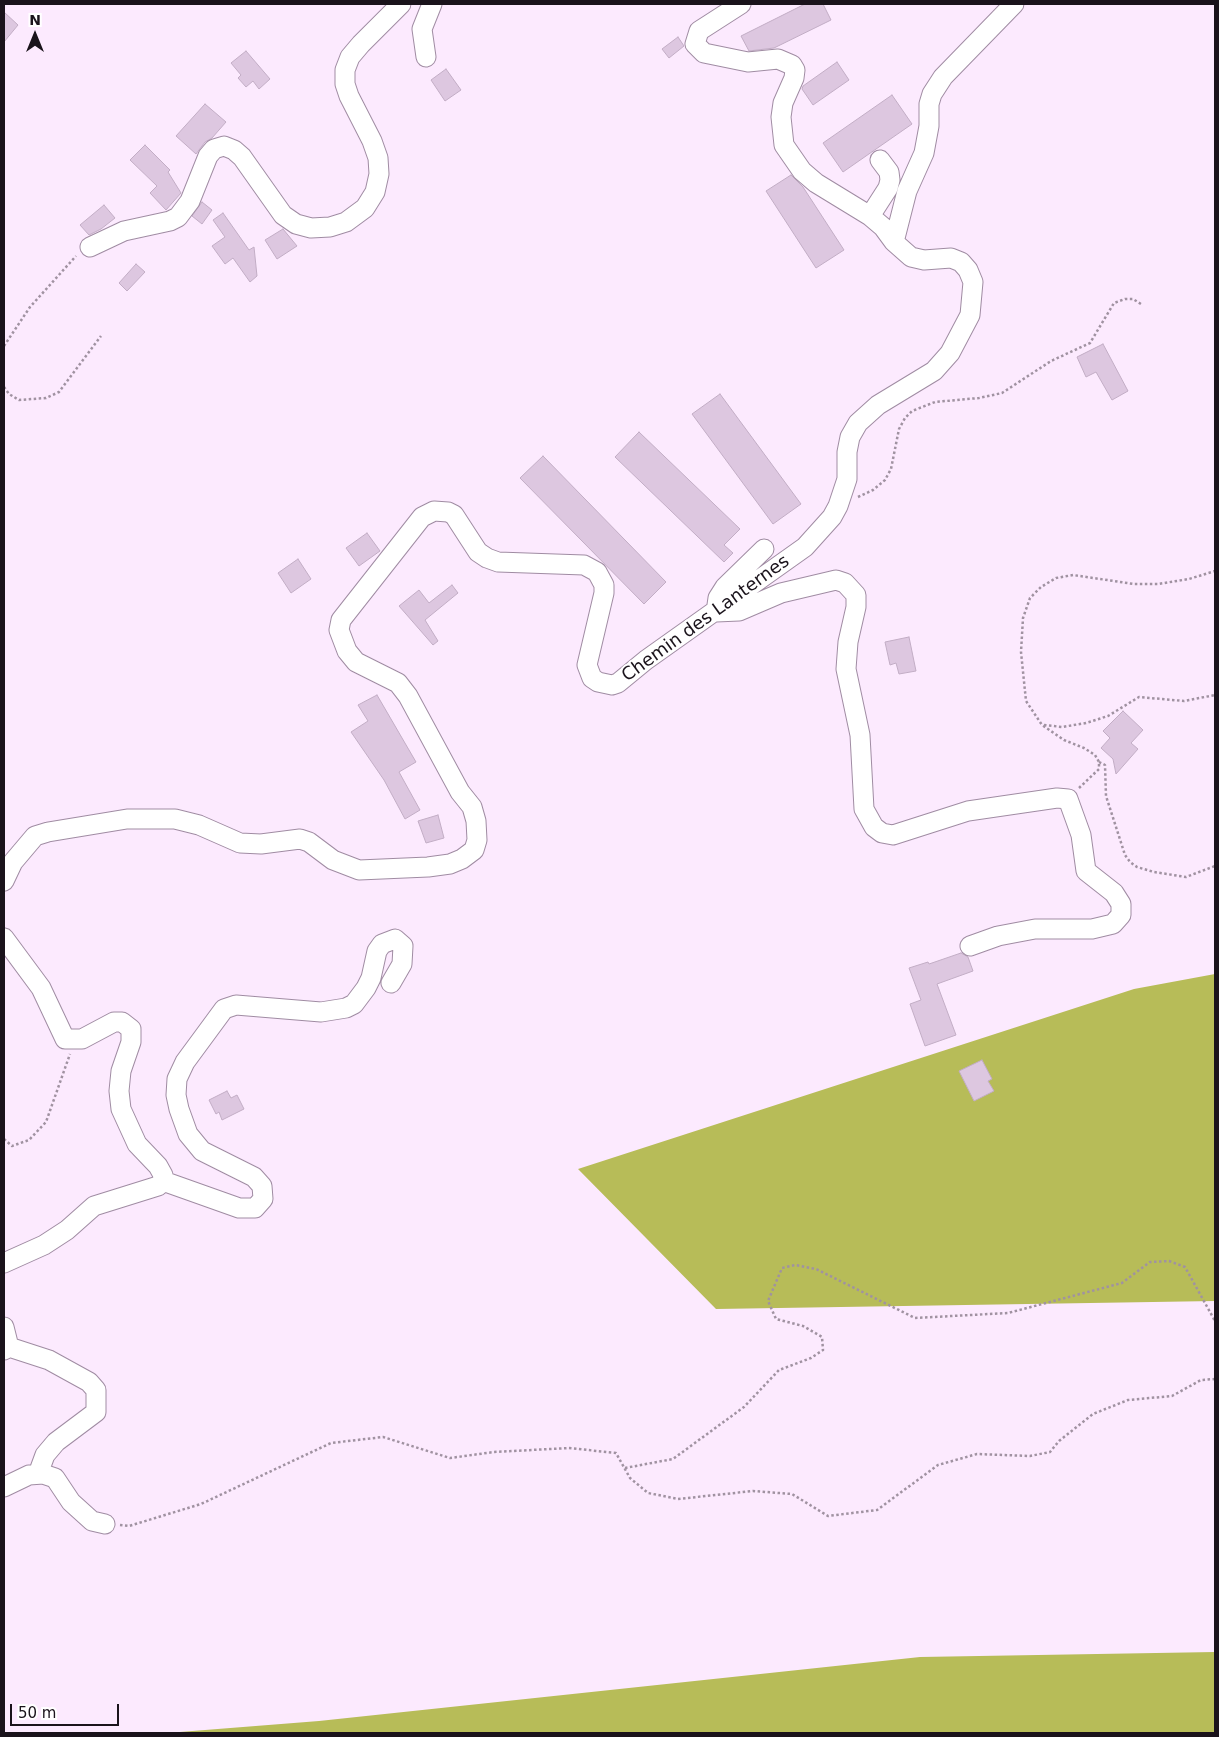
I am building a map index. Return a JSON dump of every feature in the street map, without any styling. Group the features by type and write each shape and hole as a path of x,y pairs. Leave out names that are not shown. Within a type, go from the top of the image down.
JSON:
{"street":[{"path":"90,247 124,231 165,223 178,217 190,201 208,156 214,149 224,146 234,150 242,157 283,215 296,224 311,228 330,227 346,222 365,208 375,192 379,174 378,158 372,141 349,96 345,84 345,70 350,57 361,44 401,4"},
{"path":"426,57 422,29 432,4"},
{"name":"Chemin des Lanternes","path":"4,881 13,862 35,836 48,832 127,819 175,819 199,825 240,843 261,844 288,838 300,839 309,842 333,860 359,870 428,867 462,859 474,850 477,840 476,821 472,807 460,792 401,687 356,662 346,651 339,630 341,620 422,517 434,511 448,512 454,515 478,552 487,558 498,562 584,566 597,572 604,585 604,593 587,665 588,672 598,682 612,685 618,683 646,660 805,548 832,516 838,506 847,479 847,452 850,437 858,423 878,405 934,371 950,353 970,315 973,282 968,270 961,262 951,258 924,260 911,257 870,216 816,183 802,171 784,145 781,117 783,103 794,78 795,70 792,65 778,59 748,62 704,53 695,44 699,31 741,4"},
{"path":"894,242 907,191 924,153 929,126 929,104 932,94 943,77 1014,4"},
{"path":"870,216 888,188 890,180 889,172 880,160"},
{"path":"764,549 725,587 718,598 716,612 739,612 781,593 836,580 851,588 856,595 856,607 848,642 846,669 860,735 864,809 870,822 882,832 893,835 968,812 1057,798 1068,800 1081,835 1086,871 1114,893 1121,904 1121,914 1113,924 1092,929 1035,929 998,936 970,946"},
{"path":"4,938 41,988 65,1039 74,1040 90,1036 114,1022 122,1022 131,1029 131,1042 121,1071 119,1092 121,1108 137,1144 158,1166 163,1175 163,1181"},
{"path":"163,1181 239,1208 255,1208 263,1199 262,1186 254,1177 202,1151 188,1134 176,1095 177,1079 185,1062 224,1009 236,1005 321,1012 346,1008 354,1004 366,988 371,978 377,951 382,944 395,939 402,946 402,964 391,983"},
{"path":"4,1263 30,1253 57,1238 94,1206 152,1189 163,1181"},
{"path":"4,1327 6,1348 66,1368 89,1382 96,1390 96,1412 56,1442 45,1455 38,1474"},
{"path":"4,1487 16,1479 38,1474 55,1478 72,1502 92,1521 105,1524"}],"path":[{"path":"4,346 30,308 75,257 90,247"},
{"path":"838,506 873,490 885,480 891,469 899,429 905,418 912,411 935,402 979,398 1002,393 1051,361 1090,344 1114,303 1133,299 1141,304"},
{"path":"4,387 9,394 19,400 46,398 59,392 101,336"},
{"path":"1215,571 1189,579 1158,584 1134,584 1073,575 1056,578 1041,587 1030,598 1023,618 1020,652 1026,701 1042,725 1064,740 1084,748 1105,765 1106,796 1125,855 1130,862 1137,867 1154,872 1186,877 1215,866"},
{"path":"1042,725 1062,727 1086,724 1108,716 1138,697 1184,701 1215,695"},
{"path":"1068,800 1100,769 1100,762"},
{"path":"4,1139 12,1146 28,1140 46,1122 74,1040"},
{"path":"624,1468 673,1459 744,1407 778,1370 811,1358 822,1350 822,1336 803,1326 776,1318 768,1301 782,1268 795,1265 816,1269 915,1318 1008,1312 1122,1282 1150,1262 1169,1260 1185,1267 1215,1321"},
{"path":"105,1524 129,1526 201,1504 331,1443 382,1437 450,1458 494,1452 569,1448 616,1453 630,1478 648,1493 678,1499 753,1491 792,1494 828,1516 877,1510 938,1465 977,1454 1030,1456 1050,1452 1059,1441 1093,1414 1128,1400 1172,1396 1201,1380 1215,1379"}],"green space":[{"path":"1215,974 1215,1301 716,1309 578,1169 1134,989"},
{"path":"1215,1652 1215,1733 167,1733 319,1721 920,1657"}],"building":[{"path":"805,4 823,4 831,20 774,48 749,51 741,36"},
{"path":"4,12 18,25 4,42"},
{"path":"678,37 684,46 669,58 662,49"},
{"path":"246,51 270,79 259,89 253,81 246,87 238,78 241,75 231,63"},
{"path":"837,62 849,80 813,105 802,89 803,86"},
{"path":"446,69 461,90 445,101 431,80"},
{"path":"892,95 912,124 843,172 823,143"},
{"path":"205,104 226,122 212,138 205,142 196,154 176,136"},
{"path":"145,145 170,170 168,172 181,193 166,210 150,193 157,186 130,160"},
{"path":"791,175 803,187 844,250 816,268 766,191"},
{"path":"202,202 212,210 202,224 192,216"},
{"path":"104,205 115,218 101,229 89,235 80,225"},
{"path":"223,213 249,250 254,247 257,276 250,282 233,258 225,264 212,246 225,237 213,220"},
{"path":"283,229 297,246 277,259 265,240"},
{"path":"136,264 145,272 127,291 119,283"},
{"path":"1103,344 1128,391 1112,400 1096,372 1086,377 1077,357"},
{"path":"720,394 801,504 773,524 692,414"},
{"path":"639,432 740,529 724,545 733,553 724,562 615,457"},
{"path":"543,456 666,582 644,604 520,478"},
{"path":"367,533 380,551 359,566 346,548"},
{"path":"298,559 311,579 291,593 278,573"},
{"path":"452,585 458,593 425,620 438,641 433,645 399,606 419,590 429,603"},
{"path":"909,637 916,671 899,674 896,663 890,665 885,642"},
{"path":"377,695 416,762 399,772 420,810 405,819 384,780 351,732 368,721 358,705"},
{"path":"1123,711 1143,730 1131,743 1138,749 1116,774 1113,759 1101,748 1110,738 1103,731"},
{"path":"438,815 444,838 426,843 418,821"},
{"path":"961,953 968,957 973,971 937,984 956,1035 925,1046 910,1004 921,1000 909,968 928,962 929,964"},
{"path":"982,1060 992,1079 988,1081 994,1091 974,1101 959,1071"},
{"path":"227,1091 231,1098 237,1095 244,1109 222,1120 219,1112 216,1114 209,1100"}]}
